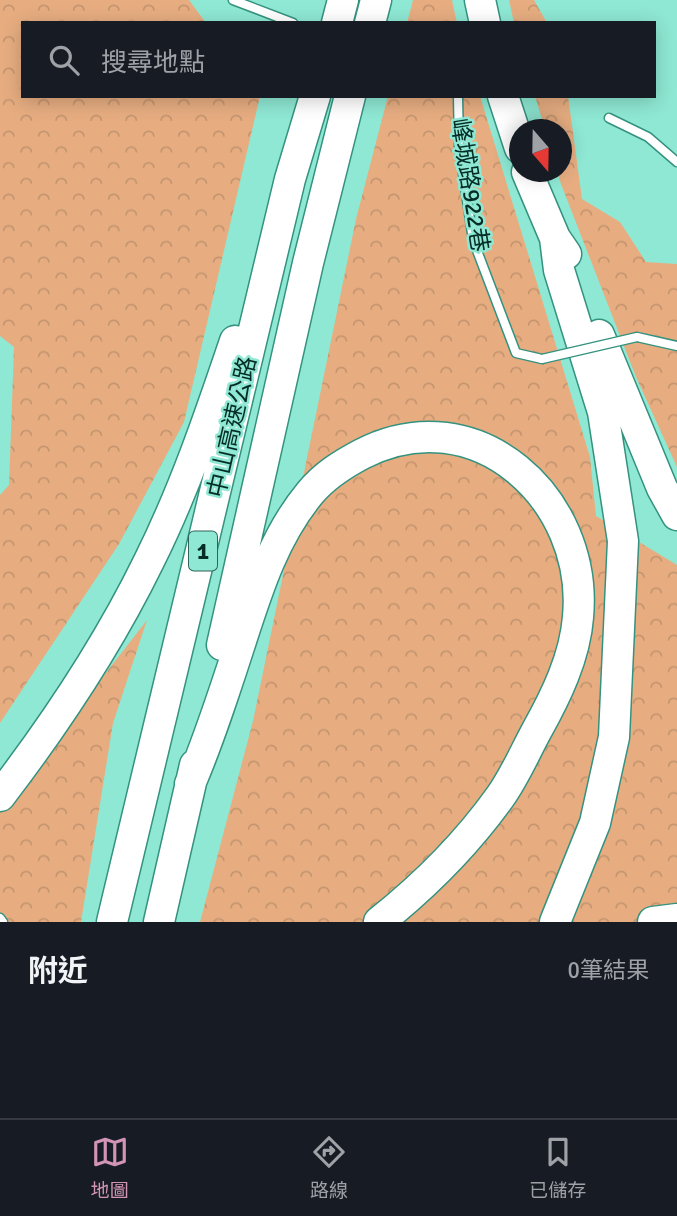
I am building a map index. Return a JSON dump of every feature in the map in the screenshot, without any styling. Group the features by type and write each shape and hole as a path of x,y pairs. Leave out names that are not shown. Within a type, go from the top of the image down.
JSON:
{"highway":[{"path":"338,21 343,0"},
{"path":"371,21 376,0"},
{"path":"480,0 485,21"},
{"name":"中山高速公路","path":"112,922 290,179 314,98"},
{"name":"中山高速公路","path":"159,922 308,263 349,98"},
{"path":"504,98 511,119"},
{"path":"0,796 34,751 87,669 149,561 203,434 290,179"},
{"path":"531,182 555,238 573,265 608,360 662,488 677,515"},
{"path":"555,238 559,270 603,412 623,541 614,737 595,823 555,922"},
{"path":"190,785 212,732 268,564 290,519 321,482 339,466 405,436 467,442 500,456 526,475 549,501 566,531 575,565 578,618 559,689 495,804 408,899 379,922"},
{"path":"653,922 677,919"}],"lane":[{"path":"233,0 286,21"},
{"name":"峰城路922巷","path":"458,98 459,147 473,240 516,353 542,359 637,337 677,346"},
{"path":"609,118 648,137 677,162"}],"green space":[{"path":"0,0 189,0 205,21 21,21 21,98 260,98 184,422 119,544 0,723 0,495 9,485 14,347 0,336"},
{"path":"413,0 452,0 457,21 408,21"},
{"path":"509,0 534,0 546,21 514,21"},
{"path":"387,98 481,98 590,457 596,516 677,565 677,922 200,922 253,721 356,219"},
{"path":"536,98 568,98 571,119 542,119"},
{"path":"572,125 582,199 620,222 646,262 677,264 677,467 636,377 560,182 572,182"},
{"path":"147,620 113,723 81,922 0,922 0,809"}]}
